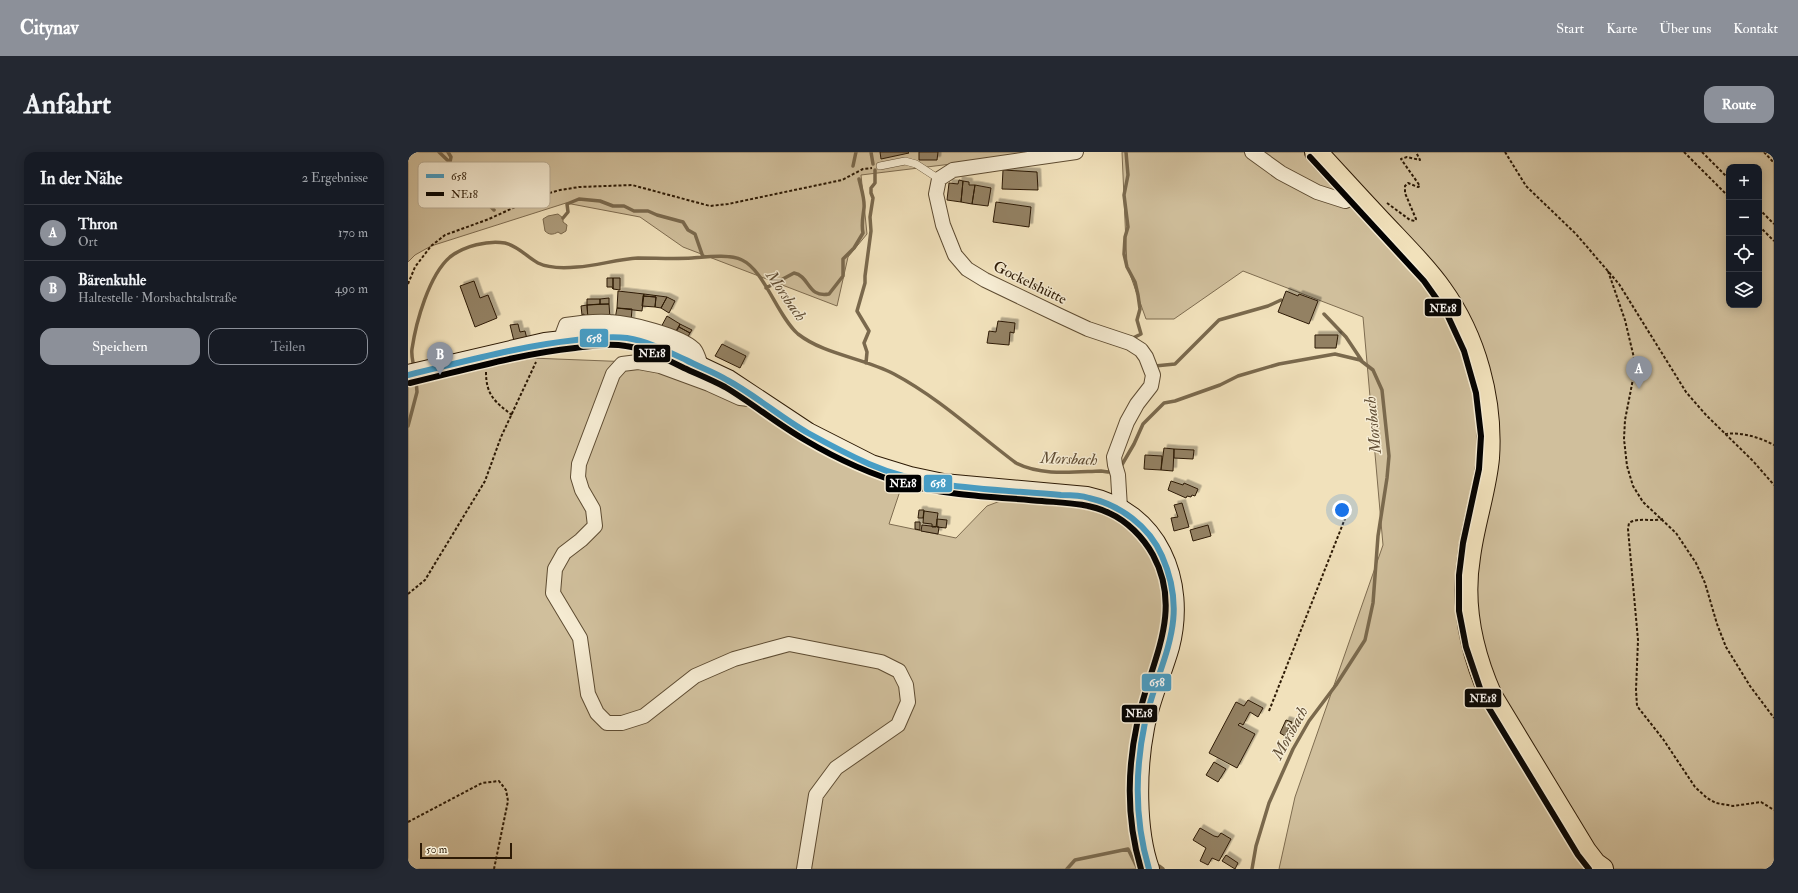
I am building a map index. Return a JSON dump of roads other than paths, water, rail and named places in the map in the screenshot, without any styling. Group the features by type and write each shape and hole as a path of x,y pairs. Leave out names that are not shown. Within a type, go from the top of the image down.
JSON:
{"main road":[{"path":"1316,152 1442,290 1462,325 1470,344 1479,370 1484,392 1488,435 1488,458 1469,557 1467,577 1468,621 1471,639 1481,674 1492,696 1584,851 1595,864 1602,869"},
{"path":"408,375 554,342 614,336 628,338 660,348 728,380 808,433 871,465 897,473 950,484 1088,497 1099,499 1120,508 1141,524 1155,542 1166,564 1174,593 1174,617 1169,647 1147,711 1141,740 1140,819 1143,846 1149,869"}],"street":[{"path":"939,179 953,170 963,168 1076,152"},
{"path":"1252,152 1281,173 1317,192 1345,201 1357,196"},
{"name":"Gockelshütte","path":"939,179 936,194 944,225 955,255 967,269 985,280 1088,329 1130,343 1141,350 1146,357 1151,368 1153,380 1151,386 1136,404 1116,449 1116,470 1120,508"},
{"path":"758,400 740,398 709,384 660,366 638,362 622,364 613,374 579,464 578,478 582,490 593,509 595,526 581,540 564,553 555,569 553,593 580,638 588,694 597,713 607,723 622,723 644,716 695,676 734,659 789,644 881,662 899,671 906,685 908,702 898,725 836,768 816,795 804,869"}],"lane":[{"path":"880,166 905,162 916,164 939,179"}],"waterway":[{"path":"439,152 449,162"},
{"path":"448,152 451,157 450,162"},
{"path":"853,166 856,152"},
{"path":"871,152 873,164"},
{"path":"1126,152 1128,175 1124,195 1128,227 1125,237 1124,254 1127,267 1135,282 1140,309 1137,320 1141,334 1133,338 1134,339"},
{"path":"866,363 867,352 864,343 869,331 857,311 865,283 871,231 870,217 873,198 871,188 875,183 875,170"},
{"path":"766,288 794,273 803,278 816,293 829,294 843,276 843,259 854,248 863,233 862,224 864,201 859,179"},
{"path":"563,218 568,212 567,204 579,199 600,201 613,206 624,206 634,211 648,211 683,222 688,230 695,234 703,257"},
{"name":"Morsbach","path":"414,368 412,354 414,338 420,313 430,287 436,275 450,257 469,247 491,242 510,244 534,261 552,267 585,266 638,258 731,257 742,260 750,265 757,273 784,317 798,334 820,347 870,364 911,383 942,405 1016,463 1047,472 1108,472 1114,470"},
{"path":"1154,363 1155,366 1175,364 1219,320 1268,306 1281,300"},
{"path":"1324,314 1346,337 1362,361"},
{"name":"Morsbach","path":"1120,468 1134,444 1143,424 1164,403 1175,401 1220,385 1238,376 1279,364 1335,354 1360,360 1373,370 1382,390 1389,456 1378,536 1373,603 1365,640 1336,685 1309,721 1293,749 1269,803 1256,846 1252,869"},
{"name":"Morsbach","path":"408,426 417,392 416,380"},
{"path":"1067,869 1075,860 1128,849 1138,869"},
{"path":"1159,866 1163,869"}],"place":[{"name":"Bärenkuhle","path":"440,375"},
{"name":"Thron","path":"1639,389"}]}
